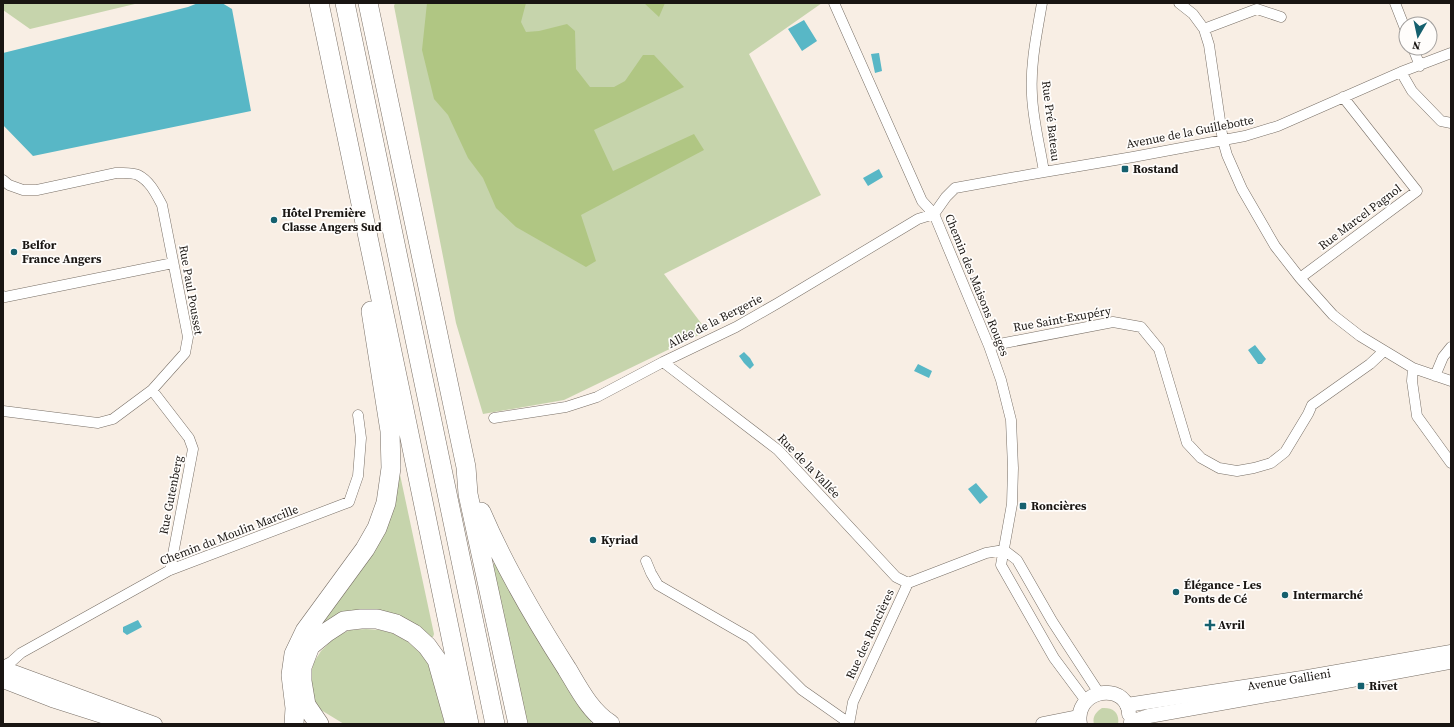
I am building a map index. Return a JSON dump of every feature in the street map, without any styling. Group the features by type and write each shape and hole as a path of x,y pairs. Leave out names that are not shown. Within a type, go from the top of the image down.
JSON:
{"highway":[{"path":"319,3 438,569 469,724"},
{"path":"345,3 495,724"},
{"path":"368,3 466,467 481,512 497,549 555,650 591,708 600,718 610,724"},
{"path":"294,724 296,708 291,675 294,654 305,631 355,564 377,528 386,503 391,468 390,431 371,317 358,194"},
{"path":"466,467 468,494 518,724"},
{"path":"319,724 306,705 302,682 302,667 310,646 327,632 344,621 361,619 377,619 396,624 414,634 427,646 437,660 455,724"}],"main road":[{"name":"Avenue Gallieni","path":"1127,704 1302,678 1451,652"},
{"name":"Avenue Gallieni","path":"1131,723 1149,716 1451,661"},
{"path":"3,667 155,724"},
{"path":"3,681 52,700 127,724"},
{"path":"1043,724 1079,720 1083,704 1092,696 1099,693 1116,695 1123,700 1127,704 1131,723"}],"street":[{"name":"Chemin des Maisons Rouges","path":"834,3 922,201 934,214 989,346 1001,380 1011,420 1013,468 1012,504 1001,565 1054,658 1086,701"},
{"name":"Rue Pré Bateau","path":"1042,3 1032,71 1032,95 1035,125 1044,172"},
{"path":"1179,3 1193,14 1204,30 1209,45 1223,141 1227,155 1242,189 1275,246 1300,278 1333,315 1360,336 1413,368 1451,381"},
{"path":"1395,3 1400,16"},
{"path":"1204,30 1257,9 1281,17"},
{"name":"Avenue de la Guillebotte","path":"934,214 946,197 955,188 1223,141 1278,126 1401,72 1451,53"},
{"path":"1416,56 1420,66"},
{"path":"1401,72 1412,91 1441,121 1451,123"},
{"name":"Rue Marcel Pagnol","path":"1300,278 1417,191 1344,97"},
{"name":"Rue Paul Pousset","path":"3,180 9,185 23,190 37,190 116,173 138,175 153,188 162,205 188,337 185,353 152,390 113,419 98,423 3,411"},
{"name":"Allée de la Bergerie","path":"494,418 566,407 597,396 736,327 918,219 934,214"},
{"path":"3,296 5,297 173,263"},
{"name":"Rue Saint-Exupéry","path":"989,346 1113,322 1141,327 1159,349 1187,443 1202,458 1219,468 1238,471 1271,463 1286,452 1312,405 1370,364 1384,351"},
{"path":"1435,376 1443,357 1451,347"},
{"name":"Rue de la Vallée","path":"663,362 778,450 896,577 908,583"},
{"path":"1413,368 1412,381 1417,416 1451,463"},
{"name":"Rue Gutenberg","path":"152,390 189,438 193,448 170,570"},
{"name":"Chemin du Moulin Marcille","path":"3,667 21,653 170,570 349,502 358,476 361,438 358,415"},
{"path":"1004,550 1017,560 1052,621 1099,693"},
{"name":"Rue des Roncières","path":"849,723 853,702 908,583 986,553 1004,550"},
{"path":"646,560 651,574 658,584 750,638 802,690 849,723"}],"green space":[{"path":"3,3 139,3 30,29 3,10"},
{"path":"395,3 822,3 749,54 821,195 664,274 707,331 564,400 483,414 456,323 394,6"},
{"path":"427,3 526,3 521,22 526,32 539,31 567,24 575,31 576,69 590,87 614,87 625,81 643,55 654,55 684,87 594,130 613,171 694,134 704,150 581,215 596,261 586,267 516,227 496,208 483,178 468,158 448,115 434,99 422,50"},
{"path":"644,3 665,3 659,17"},
{"path":"399,470 434,634 433,637 406,622 321,627 319,622"},
{"path":"497,560 595,717 590,724 525,724 492,575 494,562"},
{"path":"366,629 392,633 407,641 427,659 445,724 344,724 321,710 311,695 309,680 314,662 321,651 335,637 350,630"},
{"path":"1102,708 1112,710 1117,714 1118,724 1094,724 1095,715"}],"water":[{"path":"198,3 222,3 232,9 251,111 33,156 3,125 3,53 188,7"},
{"path":"804,20 817,41 802,51 788,29"},
{"path":"879,53 882,71 875,73 871,54"},
{"path":"879,169 883,177 868,186 863,178"},
{"path":"1255,345 1266,359 1262,364 1258,364 1248,350"},
{"path":"744,352 754,365 750,369 739,356"},
{"path":"918,364 932,371 929,378 914,371"},
{"path":"976,483 988,497 980,504 968,489"},
{"path":"138,620 142,627 127,635 123,632 123,627"}],"place":[{"name":"Rostand","path":"1125,169"},
{"name":"Hôtel Première Classe Angers Sud","path":"274,220"},
{"name":"Belfor France Angers","path":"14,252"},
{"name":"Roncières","path":"1023,506"},
{"name":"Kyriad","path":"593,540"},
{"name":"Élégance - Les Ponts de Cé","path":"1176,592"},
{"name":"Intermarché","path":"1285,595"},
{"name":"Avril","path":"1210,625"},
{"name":"Rivet","path":"1361,686"}]}
